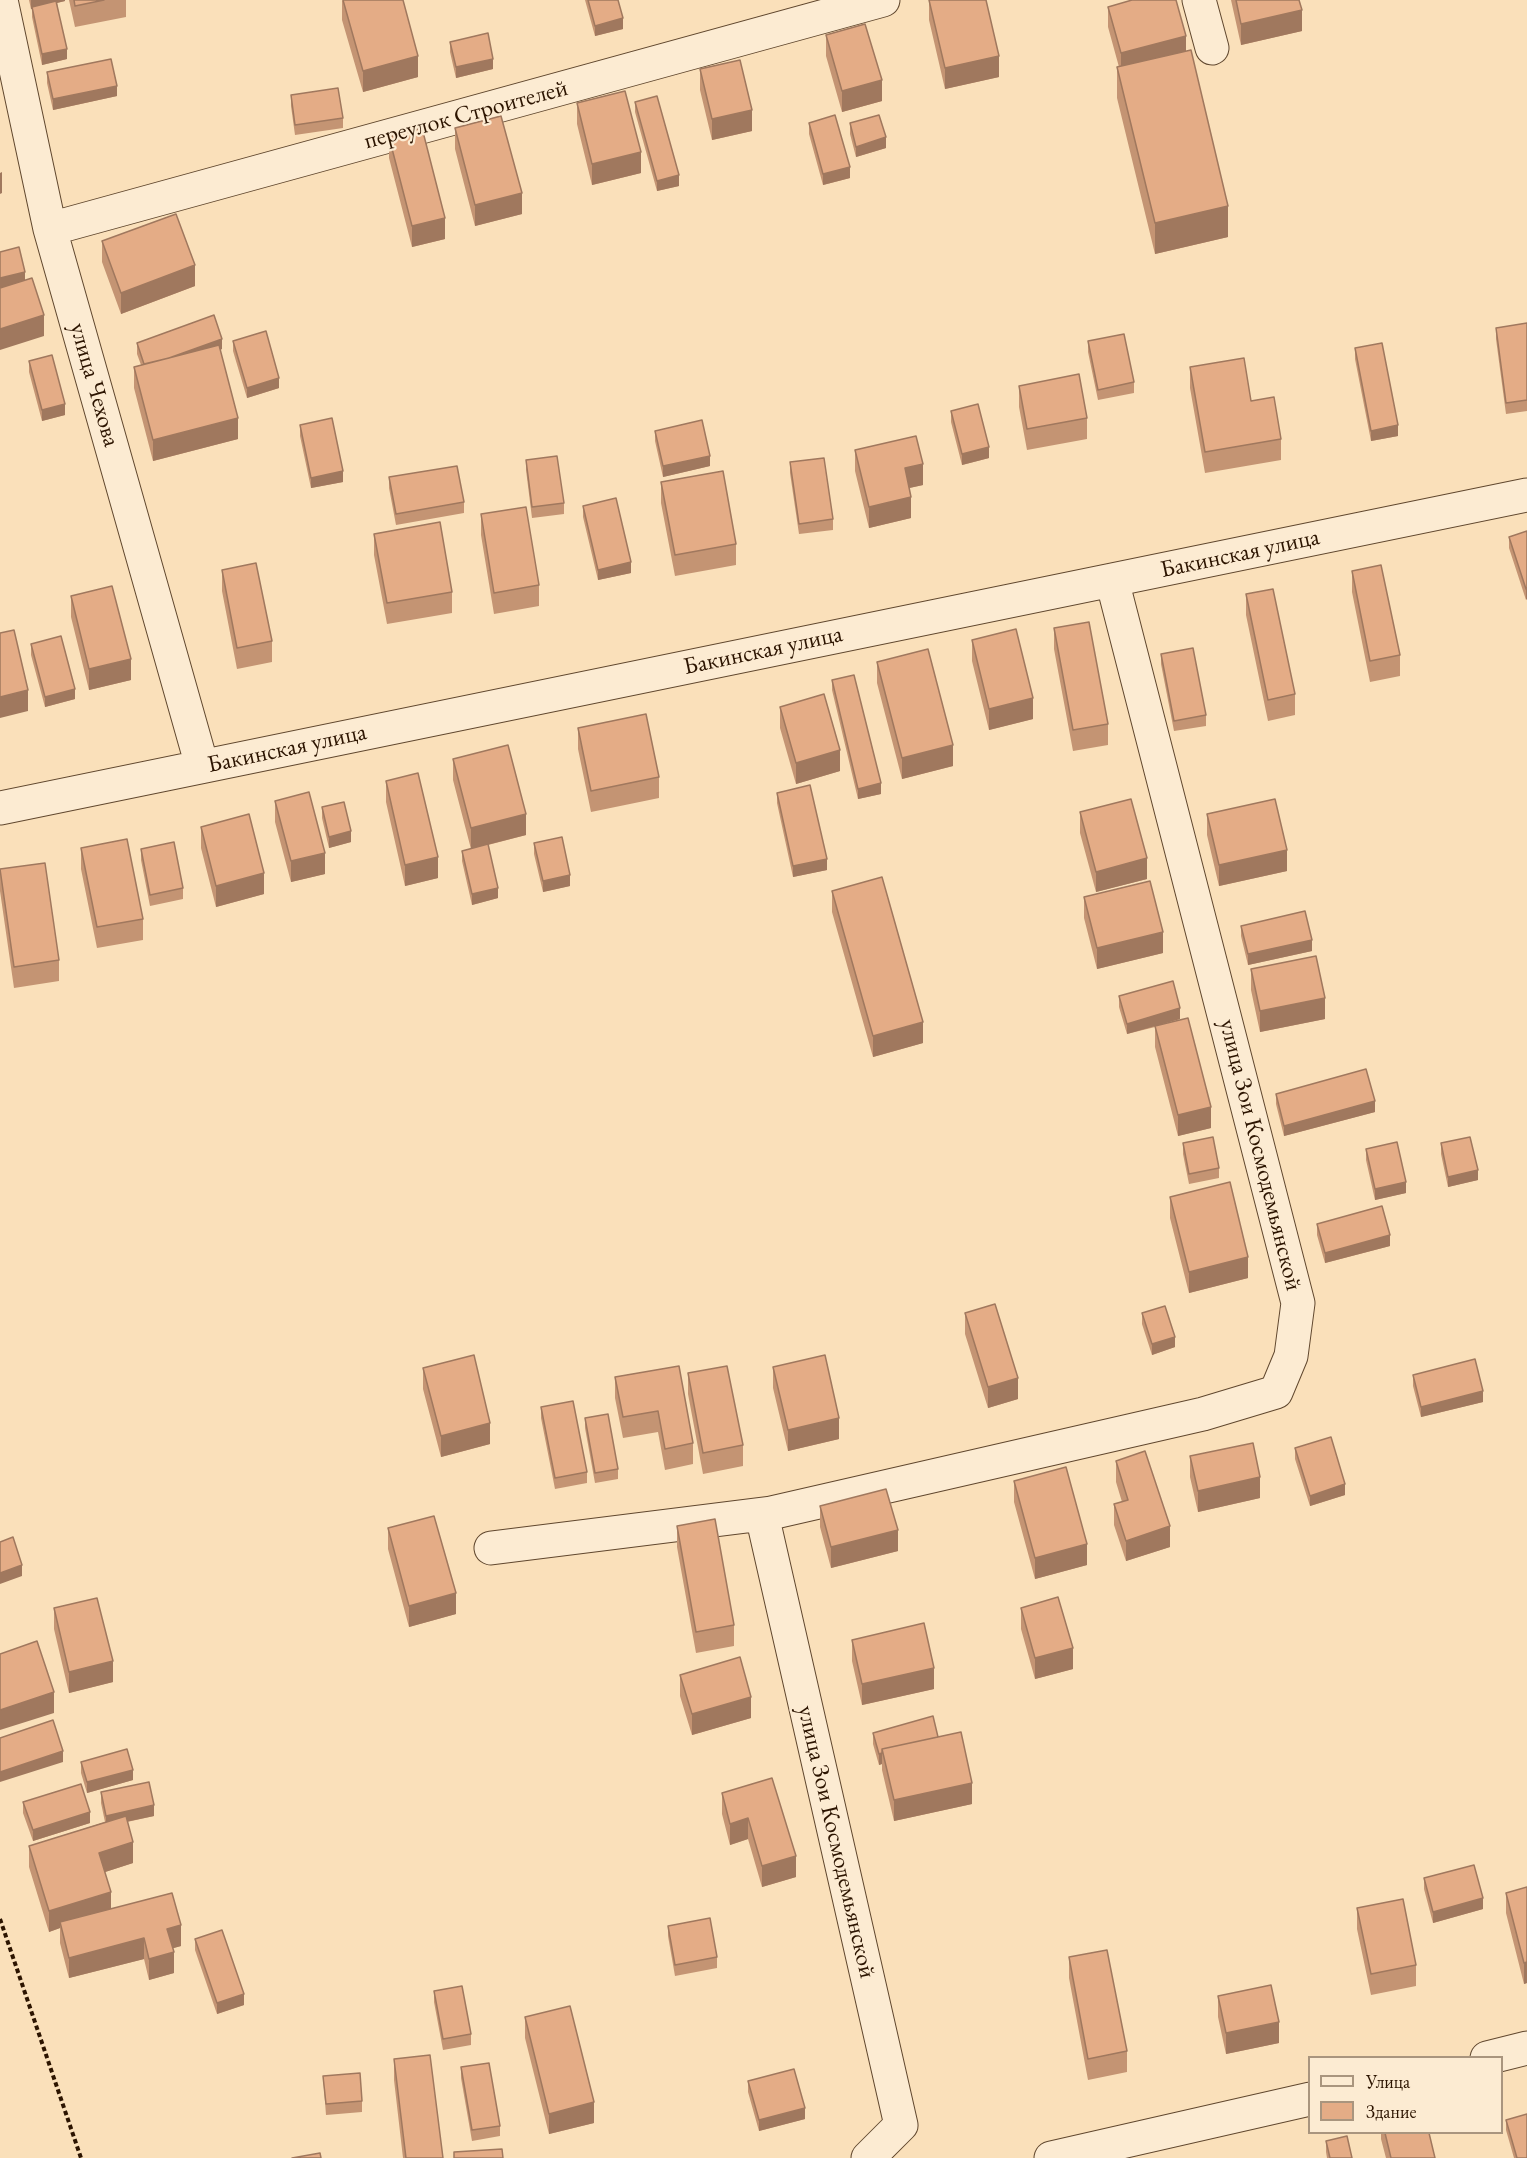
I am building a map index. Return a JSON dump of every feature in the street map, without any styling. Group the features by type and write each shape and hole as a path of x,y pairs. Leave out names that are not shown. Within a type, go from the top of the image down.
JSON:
{"street":[{"name":"улица Чехова","path":"1,0 50,229 201,766"},
{"name":"переулок Строителей","path":"50,229 883,0"},
{"path":"1199,0 1212,48"},
{"name":"Бакинская улица","path":"0,808 1527,495"},
{"name":"улица Зои Космодемьянской","path":"490,1548 762,1515 1203,1414 1276,1392 1292,1356 1298,1303 1112,580"},
{"name":"улица Зои Космодемьянской","path":"762,1515 900,2125 868,2158"},
{"path":"1495,2056 1527,2048"},
{"path":"1051,2158 1308,2099"}],"path":[{"path":"0,1919 81,2158"}],"building":[{"path":"74,0 104,0 75,6"},
{"path":"343,0 403,0 418,56 363,71"},
{"path":"588,0 618,0 623,18 595,26"},
{"path":"929,0 986,0 999,56 945,68"},
{"path":"1132,0 1176,0 1186,36 1121,53 1108,7"},
{"path":"1236,0 1299,0 1302,10 1241,24"},
{"path":"56,1 67,49 42,54 32,7"},
{"path":"865,24 882,80 842,91 826,35"},
{"path":"488,33 493,59 456,67 450,42"},
{"path":"1191,50 1228,206 1155,223 1117,67"},
{"path":"111,59 117,86 53,99 47,72"},
{"path":"740,60 752,110 712,119 700,69"},
{"path":"338,88 343,118 295,125 291,95"},
{"path":"625,91 641,152 592,164 577,103"},
{"path":"657,96 679,175 657,181 635,102"},
{"path":"835,115 850,167 823,174 809,123"},
{"path":"879,115 886,137 856,147 850,123"},
{"path":"501,116 522,193 475,205 455,128"},
{"path":"422,128 445,218 412,226 389,137"},
{"path":"176,214 195,265 121,293 102,241"},
{"path":"19,247 25,272 0,278 0,252"},
{"path":"32,278 44,315 0,329 0,288"},
{"path":"214,315 222,339 169,358 144,364 137,343"},
{"path":"1527,323 1527,400 1506,403 1496,328"},
{"path":"266,331 279,378 247,388 233,341"},
{"path":"1124,334 1134,382 1098,390 1088,341"},
{"path":"1382,343 1398,425 1371,431 1355,348"},
{"path":"219,345 238,418 153,440 134,367"},
{"path":"52,355 65,404 42,410 29,361"},
{"path":"1244,358 1251,401 1274,397 1281,439 1205,452 1190,367"},
{"path":"1079,374 1087,418 1027,429 1019,386"},
{"path":"978,404 989,447 962,454 951,411"},
{"path":"332,418 343,471 311,478 300,425"},
{"path":"702,420 710,456 663,466 655,431"},
{"path":"916,436 923,464 905,468 911,497 869,507 855,450"},
{"path":"557,456 564,503 532,507 526,460"},
{"path":"824,458 833,519 799,524 790,462"},
{"path":"457,466 464,502 396,514 389,477"},
{"path":"723,471 736,544 675,555 661,482"},
{"path":"616,498 631,562 598,570 583,506"},
{"path":"526,507 539,585 494,593 481,514"},
{"path":"440,522 452,592 387,603 374,534"},
{"path":"1527,531 1527,589 1526,589 1509,537"},
{"path":"256,563 272,641 237,648 222,570"},
{"path":"1381,565 1400,655 1370,661 1352,571"},
{"path":"112,586 131,659 89,669 71,596"},
{"path":"1273,589 1295,694 1268,700 1246,594"},
{"path":"1089,622 1108,724 1073,730 1054,628"},
{"path":"1016,629 1033,698 989,709 972,640"},
{"path":"14,630 28,690 0,697 0,633"},
{"path":"61,636 75,689 45,697 31,644"},
{"path":"1193,648 1206,715 1174,721 1161,654"},
{"path":"928,649 953,745 902,758 877,662"},
{"path":"854,675 881,783 858,789 832,680"},
{"path":"824,694 840,750 796,763 780,707"},
{"path":"646,714 659,777 591,791 578,728"},
{"path":"508,745 526,814 471,828 453,759"},
{"path":"418,773 438,857 405,865 386,781"},
{"path":"810,785 827,859 793,866 777,793"},
{"path":"309,792 325,853 291,861 275,801"},
{"path":"1131,799 1147,858 1096,872 1080,812"},
{"path":"1275,799 1287,850 1219,865 1207,814"},
{"path":"344,802 351,831 329,837 322,807"},
{"path":"249,814 264,873 216,886 201,827"},
{"path":"562,837 570,875 543,881 534,843"},
{"path":"127,839 143,919 97,927 81,848"},
{"path":"174,842 183,888 150,895 141,849"},
{"path":"488,844 498,888 472,894 462,851"},
{"path":"45,863 59,960 14,967 0,869"},
{"path":"882,877 923,1022 873,1036 832,891"},
{"path":"1150,881 1163,932 1097,948 1084,897"},
{"path":"1305,911 1312,940 1248,954 1241,926"},
{"path":"1316,956 1325,998 1260,1011 1251,969"},
{"path":"1173,981 1180,1008 1127,1024 1119,996"},
{"path":"1188,1018 1211,1107 1178,1115 1155,1026"},
{"path":"1366,1069 1375,1101 1284,1126 1276,1094"},
{"path":"1213,1137 1219,1168 1189,1174 1183,1143"},
{"path":"1470,1137 1478,1170 1448,1177 1441,1143"},
{"path":"1397,1142 1406,1182 1375,1189 1366,1149"},
{"path":"1230,1182 1248,1257 1189,1272 1170,1197"},
{"path":"1382,1206 1390,1235 1325,1253 1317,1224"},
{"path":"995,1304 1018,1378 988,1387 965,1313"},
{"path":"1165,1306 1175,1337 1152,1344 1142,1313"},
{"path":"474,1355 490,1423 441,1436 423,1368"},
{"path":"825,1355 839,1418 788,1430 773,1367"},
{"path":"1475,1359 1483,1391 1421,1407 1413,1375"},
{"path":"679,1366 693,1443 665,1449 658,1411 623,1417 615,1377"},
{"path":"727,1366 743,1445 703,1453 688,1373"},
{"path":"573,1401 587,1472 555,1478 541,1407"},
{"path":"608,1414 618,1469 595,1473 585,1418"},
{"path":"1331,1437 1345,1484 1310,1496 1295,1448"},
{"path":"1253,1443 1260,1477 1198,1491 1190,1456"},
{"path":"1145,1451 1170,1526 1126,1541 1114,1504 1128,1500 1116,1461"},
{"path":"1066,1467 1087,1544 1035,1558 1014,1481"},
{"path":"886,1489 898,1530 831,1547 820,1506"},
{"path":"434,1516 456,1593 409,1606 388,1528"},
{"path":"715,1519 734,1625 696,1632 677,1526"},
{"path":"13,1537 22,1565 0,1573 0,1542"},
{"path":"1058,1597 1073,1648 1035,1658 1021,1608"},
{"path":"97,1598 113,1661 69,1672 54,1608"},
{"path":"924,1623 934,1668 862,1684 852,1640"},
{"path":"37,1641 54,1692 0,1710 0,1654"},
{"path":"740,1657 751,1697 692,1714 680,1675"},
{"path":"933,1716 938,1737 882,1749 882,1753 879,1754 873,1733"},
{"path":"53,1720 63,1751 0,1772 0,1738"},
{"path":"961,1732 972,1783 894,1800 882,1749"},
{"path":"127,1749 133,1770 87,1782 81,1762"},
{"path":"772,1778 796,1856 762,1866 748,1818 730,1824 722,1793"},
{"path":"149,1782 154,1805 106,1816 101,1792"},
{"path":"81,1784 90,1812 33,1830 23,1802"},
{"path":"126,1816 133,1842 99,1853 111,1892 49,1911 29,1846"},
{"path":"1474,1865 1483,1898 1433,1912 1424,1878"},
{"path":"1527,1887 1527,1962 1524,1963 1506,1893"},
{"path":"172,1893 181,1925 167,1929 174,1952 149,1959 144,1938 69,1958 60,1922"},
{"path":"1403,1899 1416,1965 1371,1974 1357,1908"},
{"path":"710,1918 717,1957 675,1965 668,1926"},
{"path":"222,1930 244,1994 217,2003 195,1939"},
{"path":"1107,1950 1127,2051 1088,2059 1069,1957"},
{"path":"1271,1985 1279,2022 1226,2033 1218,1996"},
{"path":"462,1986 471,2034 443,2039 434,1991"},
{"path":"570,2006 594,2102 549,2114 525,2017"},
{"path":"430,2055 443,2158 406,2158 394,2059"},
{"path":"489,2063 500,2126 472,2130 461,2067"},
{"path":"794,2069 805,2108 759,2120 748,2081"},
{"path":"360,2073 362,2101 326,2104 323,2076"},
{"path":"1527,2114 1527,2158 1517,2158 1506,2120"},
{"path":"1385,2134 1429,2134 1435,2158 1391,2158"},
{"path":"1347,2136 1352,2158 1330,2158 1326,2141"},
{"path":"502,2149 503,2158 454,2158 454,2152"},
{"path":"320,2153 321,2158 292,2158"}]}
